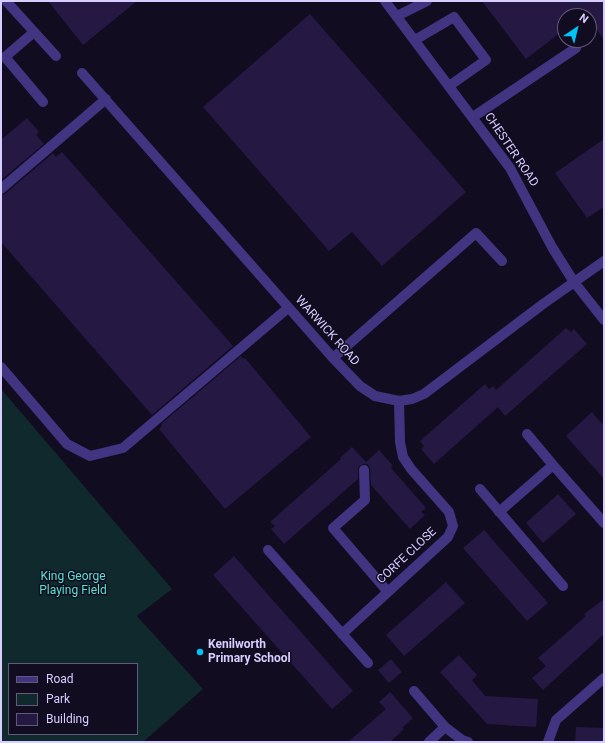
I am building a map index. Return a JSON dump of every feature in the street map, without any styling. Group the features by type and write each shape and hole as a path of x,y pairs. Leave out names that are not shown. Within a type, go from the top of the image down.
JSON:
{"street":[{"path":"6,1 56,56"},
{"name":"CHESTER ROAD","path":"386,1 510,168 552,247 574,282 604,320"},
{"path":"397,16 427,1"},
{"path":"415,40 454,17 486,60 449,86"},
{"path":"34,32 5,58 43,102"},
{"path":"473,117 576,48"},
{"name":"WARWICK ROAD","path":"82,73 333,358 360,386 375,396 399,401 412,399 424,394 604,261"},
{"path":"1,189 106,99"},
{"path":"333,358 476,232 502,261"},
{"path":"1,367 67,444 90,456 123,448 288,308"},
{"name":"CORFE CLOSE","path":"342,634 448,537 453,526 449,512 411,469 403,457 400,442 399,401"},
{"path":"527,434 604,523"},
{"path":"499,512 553,465"},
{"path":"364,470 365,500 333,528 388,592"},
{"path":"480,489 563,586"},
{"path":"268,550 368,663"},
{"path":"548,742 556,720 604,678"},
{"path":"414,691 445,727 462,740 468,742"},
{"path":"429,742 445,727"}],"green space":[{"name":"King George Playing Field","path":"1,389 172,589 137,616 203,689 143,742 1,742"}],"building":[{"path":"48,1 137,1 83,45"},
{"path":"482,1 604,1 604,40 597,30 597,8 557,8 557,35 526,59"},
{"path":"310,14 466,192 382,266 352,232 329,251 203,107"},
{"path":"27,118 39,132 36,135 44,144 1,180 1,140"},
{"path":"604,139 604,207 587,218 555,173"},
{"path":"62,152 233,346 152,415 1,242 1,195 5,194 53,153 56,157"},
{"path":"566,328 571,332 574,329 587,344 505,416 498,407 434,464 421,449 424,446 420,441 485,384 489,389 493,386 496,390"},
{"path":"241,356 243,359 245,358 311,437 225,509 159,429 162,426 161,424"},
{"path":"592,412 604,426 604,479 566,436"},
{"path":"352,447 366,462 379,450 393,466 391,468 426,508 421,512 425,515 410,529 371,485 370,467 367,464 363,464 358,467 358,479 284,544 271,529 275,526 270,522 341,459 340,458"},
{"path":"558,494 576,514 543,543 526,523"},
{"path":"484,530 548,603 527,621 463,548"},
{"path":"234,556 353,691 332,709 213,575"},
{"path":"446,582 465,603 404,656 386,635"},
{"path":"604,599 604,634 543,690 532,678 546,666 538,658 586,616 584,614"},
{"path":"459,655 477,675 472,680 485,696 538,699 536,727 487,724 440,672"},
{"path":"391,659 402,672 389,683 378,670"},
{"path":"390,692 413,718 402,728 404,729 390,742 348,742 386,709 379,702"},
{"path":"576,727 604,728 604,742 575,742"}],"place":[{"name":"Kenilworth Primary School","path":"200,652"}]}
